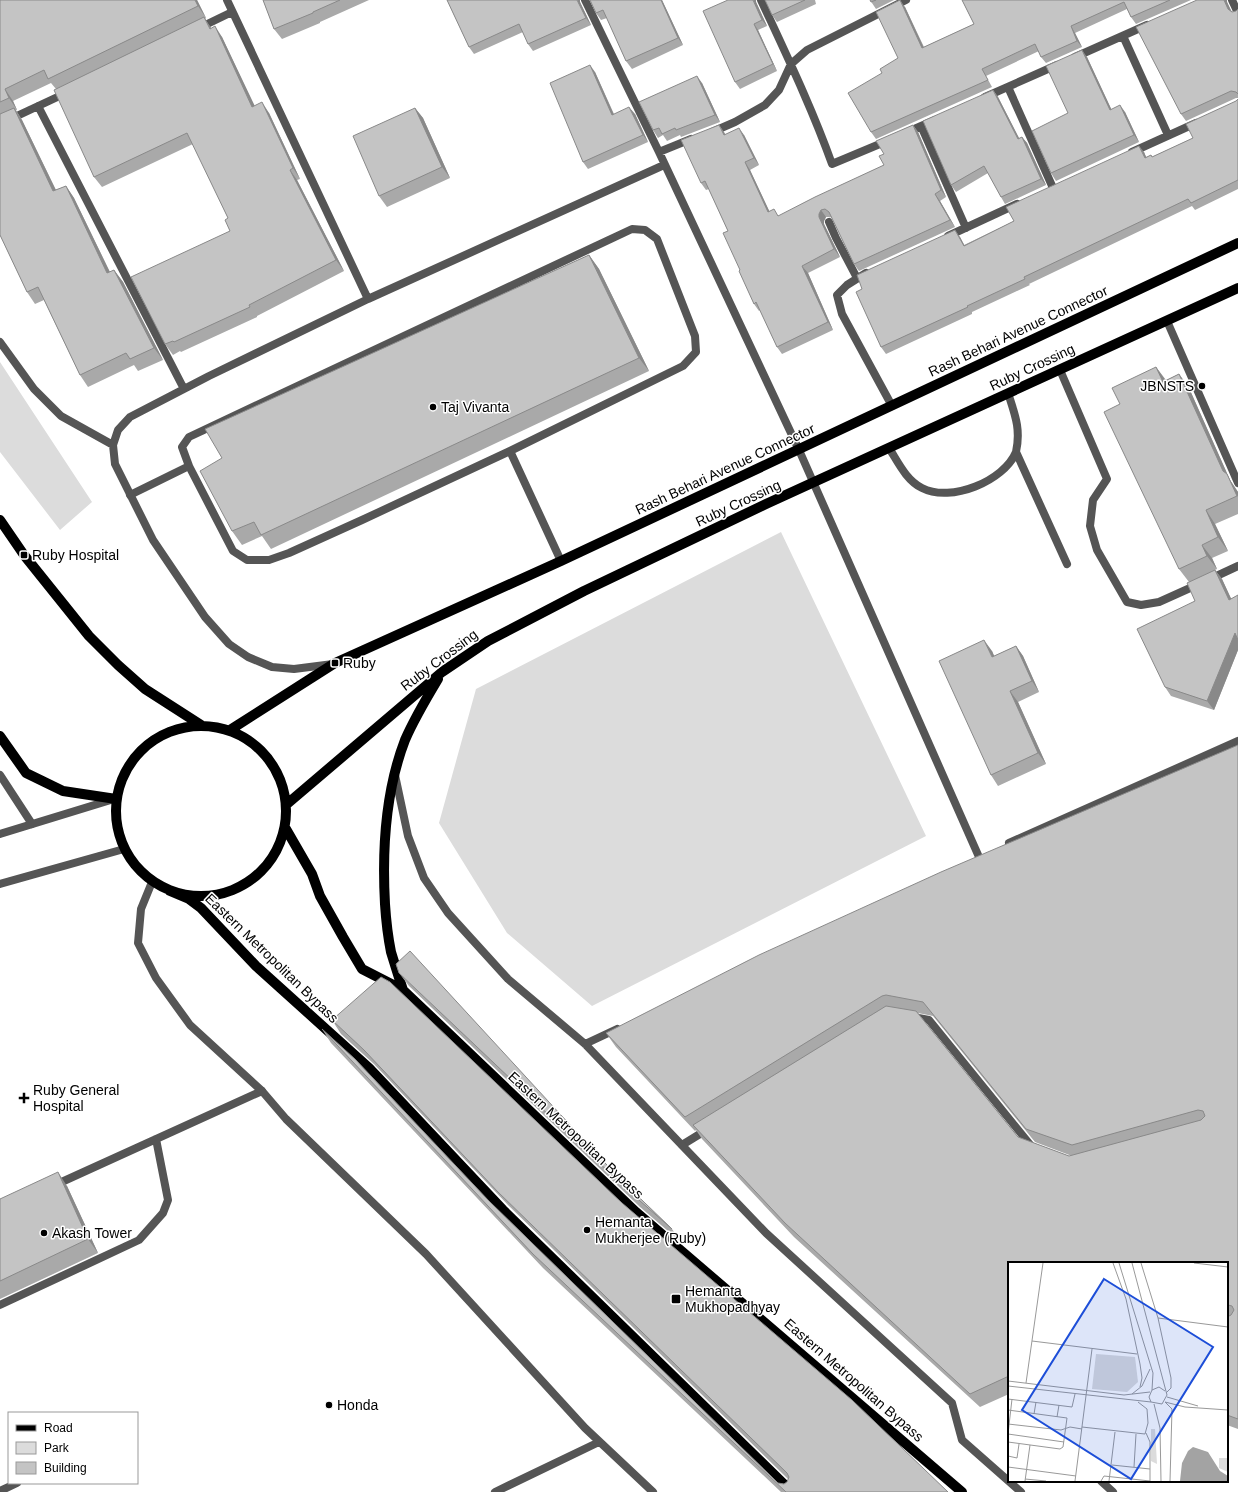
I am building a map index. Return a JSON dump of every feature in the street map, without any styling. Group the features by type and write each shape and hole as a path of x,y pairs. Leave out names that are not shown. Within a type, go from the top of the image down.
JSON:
{"main road":[{"name":"Rash Behari Avenue Connector","path":"230,730 335,663 561,561 1238,242"},
{"name":"Ruby Crossing","path":"287,804 442,672 488,641 584,591 813,483 1238,288"},
{"path":"0,520 24,555 89,636 145,689 201,726"},
{"path":"402,990 391,951 386,920 384,880 388,810 395,774 405,742 417,714 442,672"},
{"path":"201,726 230,730 252,741 270,759 282,780 287,804 286,829 277,852 262,872 242,887 219,895 195,897 170,892 152,882 135,867 124,849 117,828 116,799 128,766 142,749 160,737 179,728 201,726"},
{"path":"0,736 26,773 63,791 116,799"},
{"name":"Eastern Metropolitan Bypass","path":"286,829 312,874 320,896 362,969 402,990 636,1212 962,1492"},
{"name":"Eastern Metropolitan Bypass","path":"170,892 189,899 202,908 256,966 369,1068 504,1210 792,1492"}],"street":[{"path":"227,0 368,299"},
{"path":"585,0 659,152 799,450 979,857"},
{"path":"761,0 791,64 832,164 897,137 942,116"},
{"path":"659,152 735,122 765,105 779,90 791,64 807,50 906,0"},
{"path":"1232,0 1238,13"},
{"path":"193,31 232,12"},
{"path":"979,100 1152,23"},
{"path":"1123,36 1168,135"},
{"path":"1008,87 1053,188"},
{"path":"0,124 74,89"},
{"path":"38,106 184,389"},
{"path":"1125,155 1203,119"},
{"path":"921,126 966,228"},
{"path":"335,663 294,669 272,667 248,657 229,644 205,617 152,540 115,464 113,445 118,430 130,417 208,376 368,299 664,165"},
{"path":"937,241 1026,200"},
{"path":"829,222 857,278"},
{"path":"632,229 645,230 657,239 695,336 696,352 684,366 510,451 297,550 269,560 247,560 233,551 189,466 182,447 188,437 632,229"},
{"path":"872,271 847,284 837,295 842,314 892,406"},
{"path":"1167,321 1238,482"},
{"path":"0,342 34,389 61,416 113,445"},
{"path":"1060,370 1107,479 1093,500 1090,526 1097,550 1127,602 1141,606 1159,602 1238,566"},
{"path":"889,448 904,471 915,484 933,493 961,492 975,486 999,473 1012,461 1016,452 1018,442 1018,423 1008,393"},
{"path":"510,451 561,561"},
{"path":"1016,452 1066,564"},
{"path":"130,495 189,466"},
{"path":"1001,847 1238,741"},
{"path":"395,774 408,836 424,878 448,913 508,979 585,1044 766,1233 952,1403 962,1440 1008,1481"},
{"path":"0,775 32,824"},
{"path":"0,834 116,799"},
{"path":"0,884 124,849"},
{"path":"152,882 141,909 138,943 156,978 190,1025 262,1091 286,1119 426,1254 585,1428 653,1492"},
{"path":"901,1015 929,1020 1032,1147 1039,1150"},
{"path":"585,1044 628,1024"},
{"path":"50,1188 262,1091"},
{"path":"682,1145 714,1126"},
{"path":"0,1305 139,1240 163,1213 168,1200 156,1139"},
{"path":"495,1492 599,1442"},
{"path":"1010,1482 1021,1492"},
{"path":"1102,1482 1113,1492"},
{"path":"0,1491 15,1484"}],"green space":[{"path":"0,362 92,502 60,530 0,452"},
{"path":"781,532 926,836 592,1006 507,933 439,823 476,689"}],"building":[{"path":"0,0 195,0 198,6 48,79 44,70 5,89 9,98 0,102"},
{"path":"263,0 340,0 274,29"},
{"path":"447,0 577,0 586,18 528,44 519,24 469,47"},
{"path":"590,0 661,0 678,38 626,61 603,10 596,13"},
{"path":"728,0 753,0 762,20 754,24 773,64 735,82 703,11"},
{"path":"765,0 805,0 772,15"},
{"path":"900,0 922,48 974,24 962,0 1170,0 1131,17 1124,2 1071,26 1077,41 1041,57 1035,44 982,69 988,80 871,132 848,93 882,73 880,69 898,58 876,12"},
{"path":"1197,0 1224,0 1228,9 1232,12 1238,9 1238,94 1231,91 1181,114 1136,27"},
{"path":"204,17 210,29 215,26 252,107 262,102 293,168 290,170 336,260 249,305 250,307 174,342 165,344 131,277 230,231 225,220 228,218 187,133 94,177 54,90"},
{"path":"1082,50 1110,110 1120,105 1134,135 1051,173 1032,131 1068,113 1046,66"},
{"path":"590,65 612,115 629,107 643,135 583,162 550,83"},
{"path":"697,76 715,115 676,130 675,128 662,134 659,128 653,130 639,102"},
{"path":"993,90 1018,139 1022,137 1041,179 1001,197 984,166 951,185 923,121"},
{"path":"1238,99 1238,180 1191,203 1188,199 1024,277 1025,279 967,306 968,307 881,347 856,292 862,289 857,275 955,230 964,246 1014,221 1006,207 1139,146 1145,158 1151,155 1152,157 1193,138 1186,124"},
{"path":"14,108 53,191 66,186 107,273 114,270 154,348 130,359 126,353 80,375 38,287 27,292 0,235 0,114"},
{"path":"415,108 442,167 379,196 353,136"},
{"path":"719,125 724,135 739,128 754,158 745,162 768,212 774,209 778,216 884,165 879,156 884,154 876,141 913,125 941,190 935,194 950,220 854,264 829,212 825,209 821,210 819,217 834,249 802,266 828,322 777,347 756,302 754,304 739,271 740,270 723,233 728,231 705,181 701,183 681,140"},
{"name":"Taj Vivanta","path":"589,255 639,358 261,535 254,522 232,531 200,471 222,458 205,429"},
{"path":"1156,367 1163,382 1179,374 1223,471 1227,474 1237,496 1206,510 1218,537 1202,545 1207,556 1179,569 1104,412 1120,404 1112,388"},
{"path":"1215,570 1229,600 1238,595 1238,640 1235,633 1207,701 1165,687 1137,629 1195,601 1187,583"},
{"path":"984,640 992,657 1016,646 1032,681 1010,691 1038,753 991,775 939,661"},
{"path":"1238,745 1238,1419 1228,1415 1228,1316 1234,1310 1232,1306 1228,1305 1228,1262 1008,1262 1008,1376 970,1394 785,1223 693,1125 886,1006 916,1011 1018,1137 1069,1156 1201,1120 1205,1116 1203,1111 1198,1110 1072,1145 1026,1129 923,1002 886,995 882,996 685,1117 606,1033 759,955 941,872"},
{"path":"410,951 618,1177 672,1229 631,1193 399,973 396,964"},
{"name":"Hemanta Mukherjee (Ruby)","path":"381,977 390,982 622,1203 852,1400 948,1492 786,1492 533,1254 322,1029 355,1059 489,1201 778,1483 784,1484 787,1482 789,1477 787,1473 498,1192 364,1050 332,1020"},
{"name":"Akash Tower","path":"58,1172 88,1239 0,1281 0,1199"}],"place":[{"name":"JBNSTS","path":"1202,386"},
{"name":"Taj Vivanta","path":"433,407"},
{"name":"Ruby Hospital","path":"24,555"},
{"name":"Ruby","path":"335,663"},
{"name":"Ruby General Hospital","path":"24,1098"},
{"name":"Hemanta Mukherjee (Ruby)","path":"587,1230"},
{"name":"Akash Tower","path":"44,1233"},
{"name":"Hemanta Mukhopadhyay","path":"676,1299"},
{"name":"Honda","path":"329,1405"}]}
